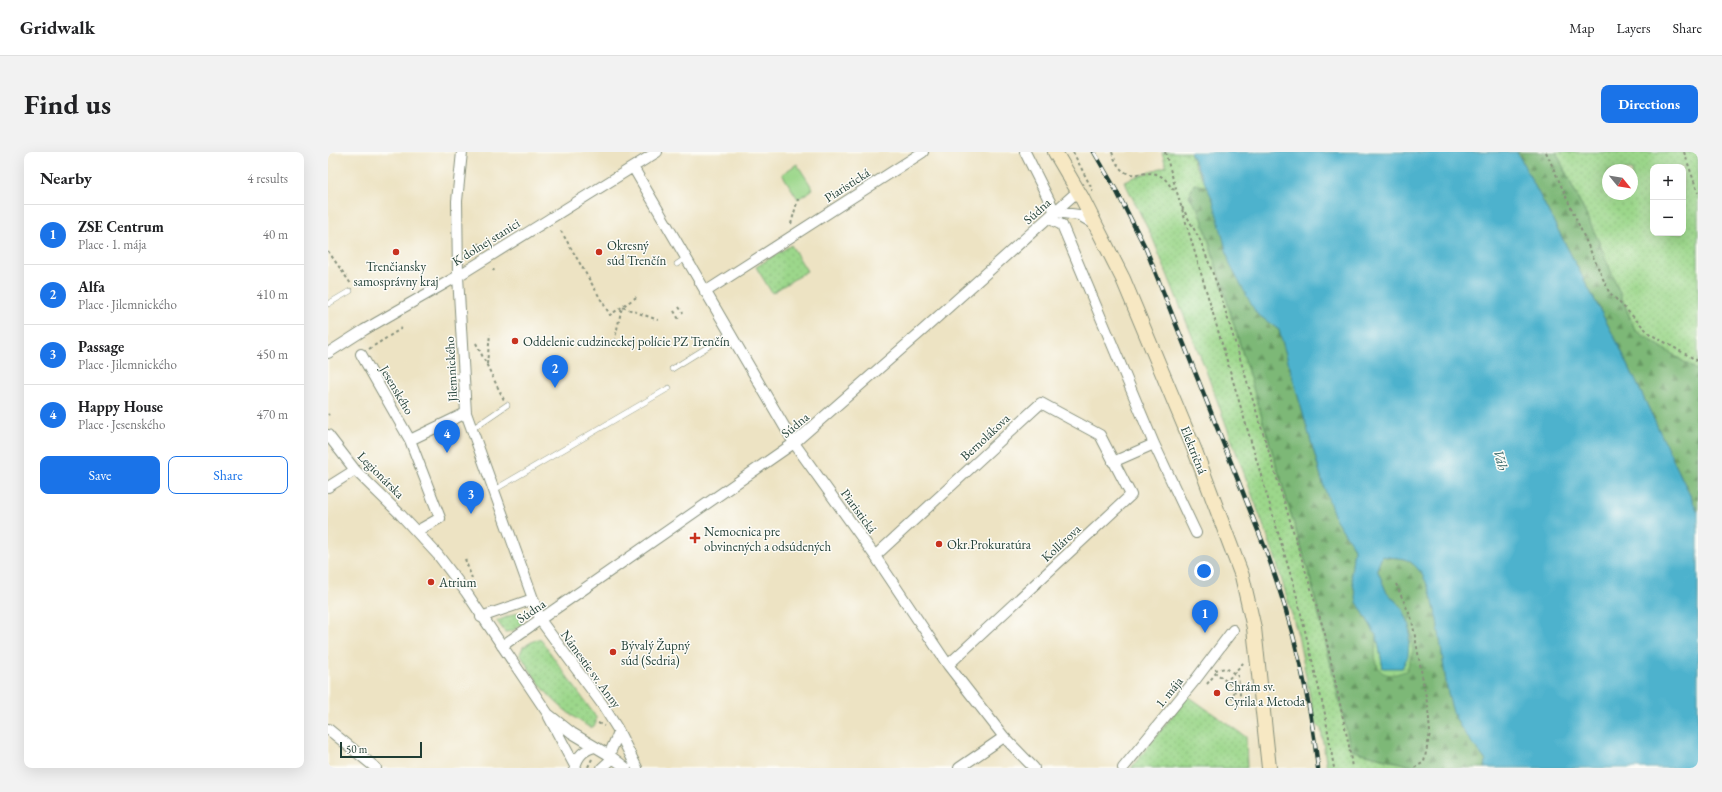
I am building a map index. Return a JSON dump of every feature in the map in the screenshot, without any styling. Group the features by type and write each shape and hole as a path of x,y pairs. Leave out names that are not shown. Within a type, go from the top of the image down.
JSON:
{"main road":[{"name":"Električná","path":"1055,152 1085,191 1097,226 1123,279 1190,437 1242,576 1254,628 1269,768"}],"street":[{"name":"Jilemnického","path":"462,152 457,201 458,276 466,413 541,621"},
{"name":"K dolnej stanici","path":"328,354 364,330 458,276 657,152"},
{"name":"Piaristická","path":"705,292 923,152"},
{"path":"1025,152 1051,215 1062,225 1154,444 1196,533"},
{"name":"Piaristická","path":"633,167 682,261 705,292 794,443 875,556 948,666 1004,737 1034,768"},
{"name":"Súdna","path":"502,646 541,621 794,443 1051,215 1085,191"},
{"path":"1051,215 1079,215 1097,226"},
{"name":"Jesenského","path":"365,351 410,440 440,518 417,532"},
{"name":"Bernolákova","path":"875,556 1041,403 1100,435 1113,462"},
{"path":"410,440 466,413"},
{"name":"Legionárska","path":"328,435 355,470 417,532"},
{"path":"1113,462 1154,444"},
{"name":"Kollárova","path":"948,666 1131,495 1113,462"},
{"path":"328,487 355,470"},
{"path":"417,532 457,580 548,714 575,767"},
{"path":"481,617 533,599"},
{"name":"Námestie sv. Anny","path":"541,621 602,704 638,768"},
{"name":"1. mája","path":"1123,768 1191,685 1233,630"},
{"path":"548,714 595,752"},
{"path":"328,729 376,768"},
{"path":"602,768 611,756 619,732"},
{"path":"959,768 1004,737"},
{"path":"575,767 581,754 595,752 611,756 626,768"}],"lane":[{"path":"328,304 351,288"},
{"path":"672,369 730,334"},
{"path":"453,376 464,377"},
{"path":"494,490 669,388"},
{"path":"472,428 507,405"}],"path":[{"path":"1073,152 1094,191 1085,191"},
{"path":"1112,152 1115,162 1125,172 1131,174 1153,170 1160,172 1168,179 1172,189 1176,190"},
{"path":"1165,152 1296,593 1325,714 1334,768"},
{"path":"1546,152 1609,292 1650,334 1698,361"},
{"path":"1684,152 1698,193"},
{"path":"791,225 798,199"},
{"path":"1180,202 1201,242 1218,288 1322,627 1349,746 1352,768"},
{"path":"561,231 610,314 638,296"},
{"path":"478,243 480,248"},
{"path":"328,251 351,288"},
{"path":"622,307 658,320"},
{"path":"612,347 622,307"},
{"path":"679,307 683,313"},
{"path":"674,311 680,321"},
{"path":"365,351 402,328"},
{"path":"486,365 490,334"},
{"path":"476,343 507,405"},
{"path":"465,559 475,587"},
{"path":"1396,584 1412,620 1428,708 1430,733 1424,762 1414,768"},
{"path":"1226,682 1244,662"},
{"path":"1226,668 1234,673 1240,681 1241,703 1232,698 1236,689 1216,674 1206,683 1216,670 1226,668"},
{"path":"1238,707 1247,696"},
{"path":"588,767 595,752"}],"green space":[{"path":"1162,152 1190,152 1195,166 1208,187 1194,184 1189,196 1200,212 1310,577 1351,750 1420,768 1327,768 1321,729 1315,723 1298,635 1274,554 1205,368 1153,239 1124,181 1166,166"},
{"path":"1517,152 1556,152 1598,240 1635,330 1698,371 1698,512 1621,350"},
{"path":"1556,152 1698,152 1698,371 1635,330 1598,240"},
{"path":"797,164 813,189 798,199 782,174"},
{"path":"1194,184 1208,187 1256,313 1279,330 1324,487 1335,518 1354,548 1351,574 1357,602 1377,637 1402,608 1386,591 1377,569 1382,556 1409,561 1421,573 1429,589 1435,610 1450,702 1459,725 1486,761 1485,768 1420,768 1351,750 1310,577 1200,212 1189,196"},
{"path":"791,245 807,271 772,293 756,267"},
{"path":"519,612 523,624 512,631 505,632 497,621"},
{"path":"1410,626 1413,650 1407,670 1389,675 1383,672 1378,668 1376,662 1375,654 1377,637 1383,668 1410,644"},
{"path":"537,639 541,640 596,717 596,723 593,727 589,727 577,719 557,703 542,687 528,667 520,654 523,647"},
{"path":"1188,696 1246,737 1247,768 1131,768"}],"water":[{"name":"Váh","path":"1190,152 1517,152 1621,350 1698,512 1698,768 1485,768 1486,761 1459,725 1450,702 1435,611 1429,590 1421,573 1409,561 1382,556 1377,569 1386,591 1402,608 1410,626 1408,656 1402,668 1383,668 1377,637 1357,602 1351,574 1354,548 1335,518 1324,487 1279,330 1256,313 1230,265 1213,200"}],"railway":[{"path":"1094,152 1117,192 1146,249 1267,553 1284,605 1299,659 1315,741 1318,768"}],"place":[{"name":"Trenčiansky samosprávny kraj","path":"396,252"},
{"name":"Okresný súd Trenčín","path":"599,252"},
{"name":"Oddelenie cudzineckej polície PZ Trenčín","path":"515,341"},
{"name":"Alfa","path":"555,388"},
{"name":"Happy House","path":"447,453"},
{"name":"Passage","path":"471,514"},
{"name":"Nemocnica pre obvinených a odsúdených","path":"695,538"},
{"name":"Okr.Prokuratúra","path":"939,544"},
{"name":"Atrium","path":"431,582"},
{"name":"ZSE Centrum","path":"1205,633"},
{"name":"Bývalý Župný súd (Sedria)","path":"613,652"},
{"name":"Chrám sv. Cyrila a Metoda","path":"1217,693"}]}
